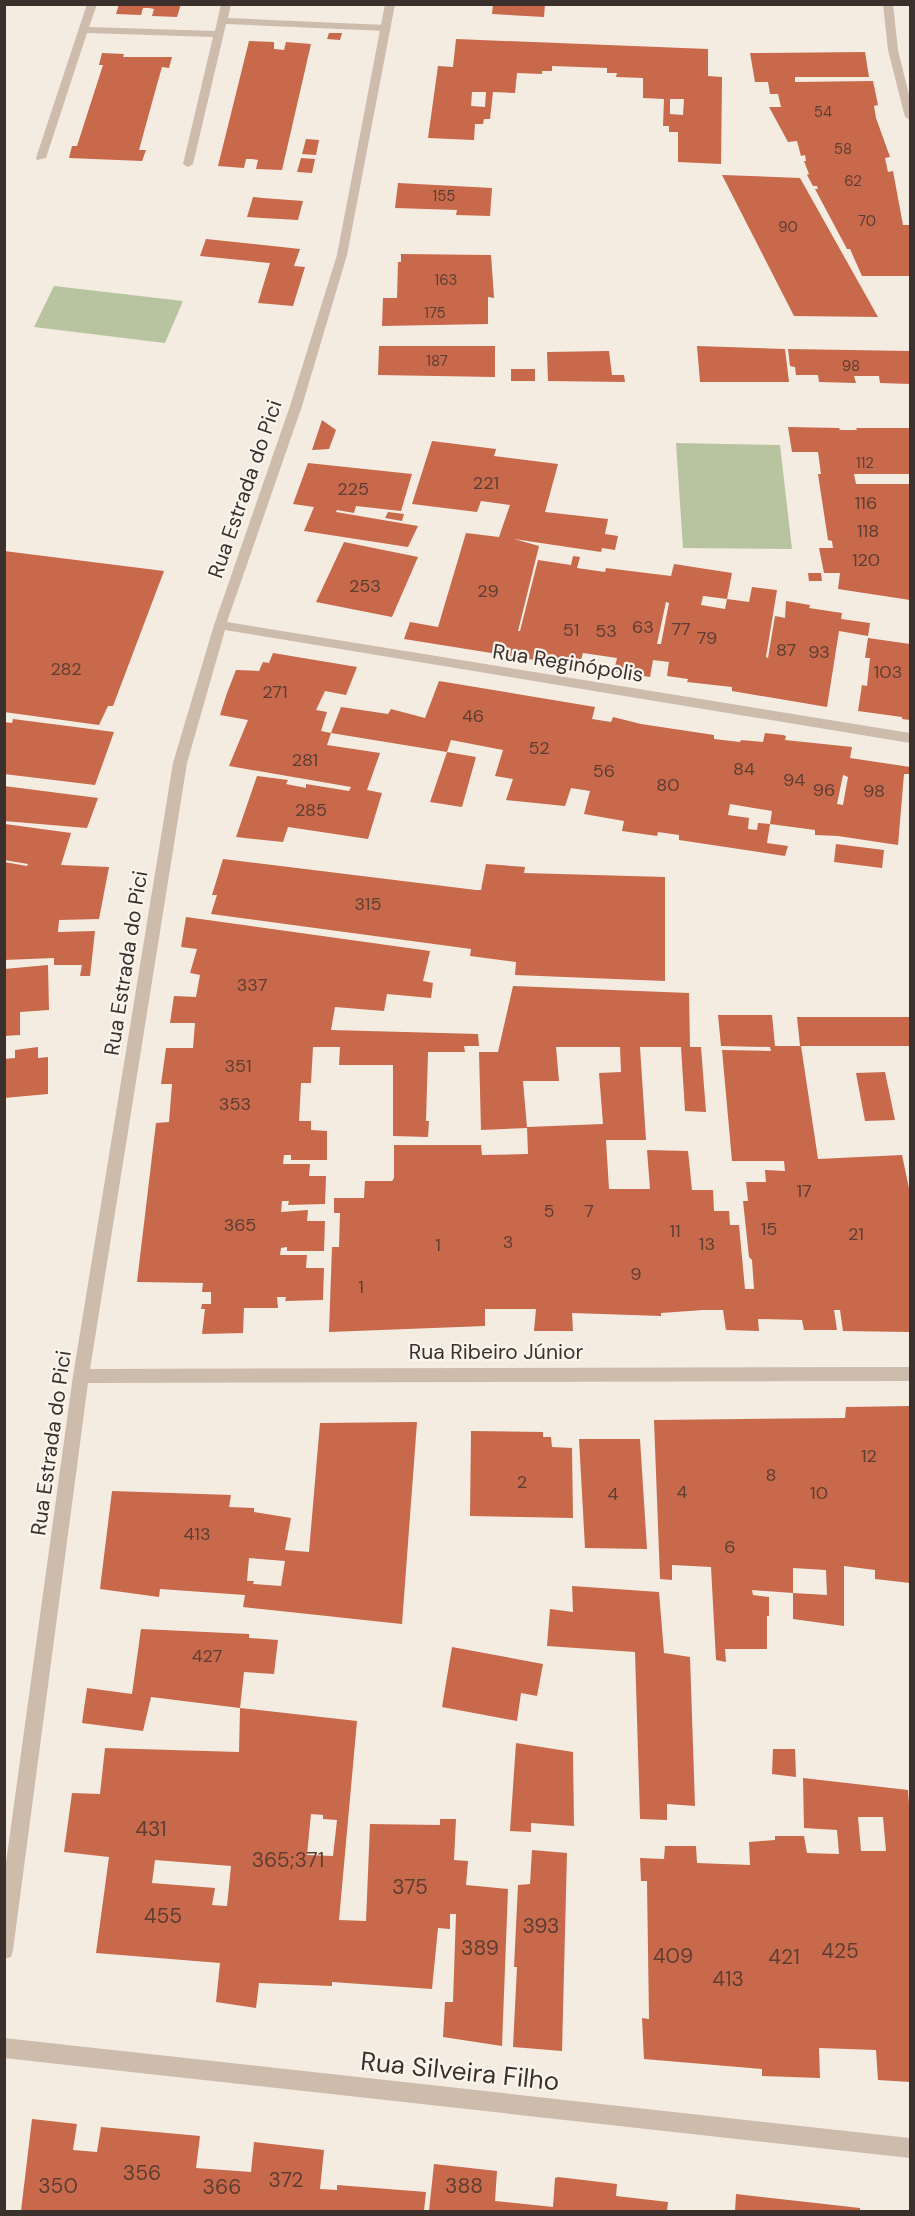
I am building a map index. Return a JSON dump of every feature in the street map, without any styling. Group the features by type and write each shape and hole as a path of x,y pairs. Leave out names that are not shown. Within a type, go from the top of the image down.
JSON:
{"street":[{"path":"41,158 92,4"},
{"path":"188,164 226,4"},
{"name":"Rua Estrada do Pici","path":"4,1950 81,1376 180,763 220,625 296,406 342,255 390,4"},
{"path":"888,4 893,50 910,117"},
{"path":"222,21 386,28"},
{"path":"83,30 219,34"},
{"name":"Rua Reginópolis","path":"220,625 910,738"},
{"name":"Rua Ribeiro Júnior","path":"81,1376 910,1374"},
{"name":"Rua Silveira Filho","path":"4,2048 910,2148"}],"green space":[{"path":"54,286 183,301 165,343 34,327"},
{"path":"676,443 780,445 792,549 683,548"}],"building":[{"path":"119,4 181,4 177,17 152,16 154,9 149,8 143,8 141,15 116,14"},
{"path":"493,4 545,4 544,17 492,14"},
{"path":"329,33 342,33 340,40 327,39"},
{"path":"456,39 708,49 708,76 722,77 721,164 678,162 678,132 669,132 669,126 663,126 664,99 643,98 643,78 616,77 617,73 607,73 607,68 552,66 552,71 542,71 542,74 517,73 515,93 493,92 490,119 484,119 483,124 475,124 474,140 428,138 438,66 453,67","holes":["472,92 486,92 485,107 471,106","670,99 684,99 683,115 670,114"]},
{"path":"249,41 274,42 274,49 284,50 286,42 311,44 282,170 256,169 258,160 252,159 246,159 244,168 218,166"},
{"path":"865,52 869,77 795,77 795,82 873,81 878,105 874,106 876,118 890,157 885,158 888,172 893,171 903,225 910,225 910,276 862,276 850,249 847,249 815,189 818,189 817,186 813,186 807,175 809,174 804,161 806,161 805,155 801,156 797,141 788,142 769,107 781,107 778,94 770,94 768,82 755,82 750,53"},
{"path":"102,53 124,54 123,57 172,57 169,68 162,67 139,150 146,150 142,161 69,158 72,146 77,146 103,65 99,65"},
{"path":"306,139 319,140 316,155 302,154"},
{"path":"301,158 315,159 312,173 297,172"},
{"path":"722,175 800,178 878,317 794,316"},
{"path":"398,183 492,188 490,216 456,215 457,210 395,208"},
{"path":"253,197 303,201 298,220 247,217"},
{"path":"206,239 300,249 294,266 305,267 293,306 258,303 270,263 200,256"},
{"path":"401,254 491,255 494,298 488,297 488,324 382,326 383,298 397,298 398,262 401,262"},
{"path":"379,346 495,346 495,377 378,375"},
{"path":"697,346 785,349 789,382 700,382"},
{"path":"788,349 910,351 910,384 880,383 879,376 854,376 856,383 819,382 818,375 796,375 795,367 790,366"},
{"path":"609,351 612,375 624,375 625,382 548,381 547,352"},
{"path":"511,369 535,369 535,381 511,381"},
{"path":"322,420 336,430 329,449 312,450"},
{"path":"788,427 839,428 840,430 910,428 910,474 854,474 856,484 910,484 910,600 838,589 840,573 824,573 819,548 833,548 832,541 828,540 818,474 821,474 818,452 792,452"},
{"path":"432,441 496,449 494,456 558,464 545,512 608,519 605,534 618,536 615,550 602,548 601,552 514,539 539,546 518,631 520,631 538,560 571,565 573,556 580,557 577,568 605,572 606,568 671,576 674,564 732,573 727,599 749,602 752,587 777,590 766,657 768,658 775,616 785,618 786,601 810,605 809,608 842,613 841,619 870,623 868,636 839,631 827,707 732,691 732,687 687,682 688,679 667,676 669,662 653,660 650,677 614,671 617,658 583,653 579,667 404,639 410,622 438,627 466,533 499,537 510,505 481,501 477,512 412,504","holes":["703,596 727,599 725,609 701,605","666,602 669,603 661,644 657,644"]},
{"path":"308,463 412,474 401,511 356,506 354,513 337,510 336,512 418,526 408,547 304,531 314,507 293,504"},
{"path":"388,512 404,514 402,521 385,518"},
{"path":"344,542 418,557 392,617 316,602"},
{"path":"4,551 164,571 113,706 108,706 99,725 4,712"},
{"path":"808,573 821,573 822,581 809,581"},
{"path":"868,638 910,644 910,720 858,711 862,685 867,686 870,658 865,658"},
{"path":"273,653 357,667 346,695 325,691 316,710 327,712 321,731 331,733 327,745 380,753 367,790 382,793 368,839 288,827 283,842 236,837 257,776 288,780 286,784 306,788 306,784 349,791 351,787 229,766 248,720 220,715 227,693 236,670 259,671 263,662 269,663"},
{"path":"439,681 595,707 592,719 611,722 613,717 641,724 714,735 714,739 763,742 765,733 786,736 785,740 852,747 850,758 910,767 910,774 904,774 898,845 815,835 815,830 770,824 767,843 788,846 785,856 679,840 679,835 658,832 657,836 622,831 624,821 584,814 590,791 571,788 565,806 506,800 513,779 495,776 503,750 451,740 447,752 331,733 341,707 388,714 391,709 425,718","holes":["843,775 848,777 843,805 837,804","730,804 772,811 770,824 758,823 757,830 748,829 749,818 728,815"]},
{"path":"13,719 114,732 95,785 4,774 4,722 12,723"},
{"path":"447,752 476,757 462,807 430,802"},
{"path":"4,786 98,798 87,828 4,821"},
{"path":"5,824 71,833 61,865 109,867 99,919 59,920 58,932 95,931 90,976 80,976 82,965 54,965 54,958 4,960 4,862 27,866 28,864 4,860"},
{"path":"836,844 884,850 882,868 834,862"},
{"path":"223,859 476,890 481,890 486,864 525,867 524,873 665,877 665,981 515,975 516,962 470,956 471,949 211,914 217,895 212,895"},
{"path":"186,917 430,951 423,981 433,983 431,998 387,994 384,1011 335,1007 331,1030 478,1034 479,1046 464,1046 465,1052 428,1052 426,1121 429,1121 428,1137 393,1136 393,1065 339,1065 340,1047 313,1047 311,1083 301,1083 299,1121 311,1121 311,1130 327,1131 327,1160 291,1160 291,1155 284,1155 283,1164 310,1164 309,1176 326,1176 325,1204 288,1205 289,1201 282,1201 281,1212 308,1210 307,1221 325,1221 324,1251 287,1251 287,1247 281,1248 280,1255 307,1255 306,1268 324,1268 323,1300 285,1301 286,1297 277,1297 278,1308 244,1308 243,1333 202,1334 205,1309 201,1309 202,1304 211,1304 211,1292 202,1292 203,1283 137,1282 156,1123 169,1122 172,1084 161,1084 166,1048 193,1048 195,1023 170,1023 174,996 196,997 200,975 190,973 197,949 181,947"},
{"path":"48,965 49,1010 20,1012 20,1035 4,1036 4,969"},
{"path":"513,986 689,993 690,1047 701,1047 706,1112 685,1111 681,1047 640,1047 646,1140 606,1140 609,1189 650,1189 647,1150 688,1151 692,1190 713,1190 714,1211 729,1211 730,1225 739,1225 745,1289 754,1289 743,1201 748,1201 746,1182 766,1182 765,1170 785,1171 784,1161 732,1161 722,1050 771,1051 770,1047 721,1046 718,1015 772,1015 775,1046 801,1046 818,1159 902,1155 910,1193 910,1332 843,1331 840,1310 834,1310 837,1330 804,1330 802,1320 758,1319 759,1331 726,1330 723,1310 703,1310 661,1313 661,1316 572,1313 573,1331 534,1331 536,1309 485,1309 485,1326 329,1332 332,1247 339,1247 340,1213 334,1213 334,1198 364,1198 365,1181 392,1181 394,1178 394,1145 481,1145 482,1155 528,1154 527,1127 603,1124 599,1073 621,1072 620,1047 556,1047 559,1081 523,1081 527,1128 481,1130 479,1052 498,1052"},
{"path":"797,1017 910,1017 910,1046 800,1046"},
{"path":"38,1047 38,1058 48,1057 48,1094 4,1098 4,1059 15,1058 15,1050"},
{"path":"885,1072 895,1120 865,1121 856,1073"},
{"path":"910,1406 910,1583 875,1579 875,1570 844,1566 844,1626 793,1619 793,1593 752,1590 753,1595 769,1597 767,1649 725,1649 726,1662 716,1660 711,1567 672,1565 672,1580 660,1579 654,1420 845,1418 846,1407","holes":["793,1568 826,1570 827,1595 793,1593"]},
{"path":"417,1422 402,1624 243,1607 245,1595 160,1589 159,1597 100,1589 112,1491 231,1495 229,1507 254,1508 254,1512 291,1518 285,1550 309,1552 320,1423","holes":["249,1558 285,1561 281,1586 253,1584 254,1581 247,1581"]},
{"path":"471,1431 543,1432 543,1437 551,1437 552,1447 572,1448 573,1518 470,1516"},
{"path":"579,1439 640,1439 647,1549 585,1548"},
{"path":"572,1586 659,1592 664,1653 690,1657 695,1806 667,1804 667,1820 640,1819 635,1652 547,1646 550,1609 573,1612"},
{"path":"141,1629 249,1634 249,1638 278,1640 274,1674 244,1672 240,1708 151,1697 143,1731 82,1723 87,1688 132,1694"},
{"path":"452,1647 543,1664 537,1696 521,1693 517,1721 442,1707"},
{"path":"240,1708 357,1721 339,1920 366,1921 370,1824 440,1825 440,1819 456,1819 454,1860 468,1861 466,1885 508,1889 502,2046 443,2037 445,2002 453,2002 456,1914 450,1914 450,1929 438,1928 432,1989 332,1982 332,1986 259,1983 256,2008 216,2002 220,1963 96,1953 109,1857 64,1852 72,1793 100,1794 105,1748 239,1752","holes":["311,1814 323,1815 323,1819 337,1820 333,1856 307,1855","155,1860 231,1866 227,1906 212,1905 215,1888 152,1883"]},
{"path":"516,1743 573,1752 574,1826 531,1823 531,1832 510,1831"},
{"path":"773,1749 795,1749 796,1777 772,1774"},
{"path":"803,1778 908,1790 910,1819 910,2082 878,2080 876,2050 819,2048 820,2078 762,2076 762,2069 644,2059 642,2018 649,2019 647,1881 641,1881 640,1858 664,1859 665,1846 696,1846 697,1863 750,1865 749,1842 775,1840 775,1836 804,1836 807,1853 839,1854 837,1830 804,1828","holes":["858,1817 883,1817 886,1851 861,1851"]},
{"path":"532,1850 567,1853 562,2051 513,2047 518,1885 530,1884"},
{"path":"32,2119 77,2124 73,2150 97,2152 101,2127 200,2136 196,2168 251,2172 254,2142 324,2150 320,2189 337,2190 337,2185 426,2192 424,2211 21,2211"},
{"path":"434,2164 497,2171 495,2201 553,2207 555,2178 558,2177 617,2184 616,2196 668,2202 667,2211 429,2211"},
{"path":"736,2194 860,2208 860,2211 735,2211"}]}
